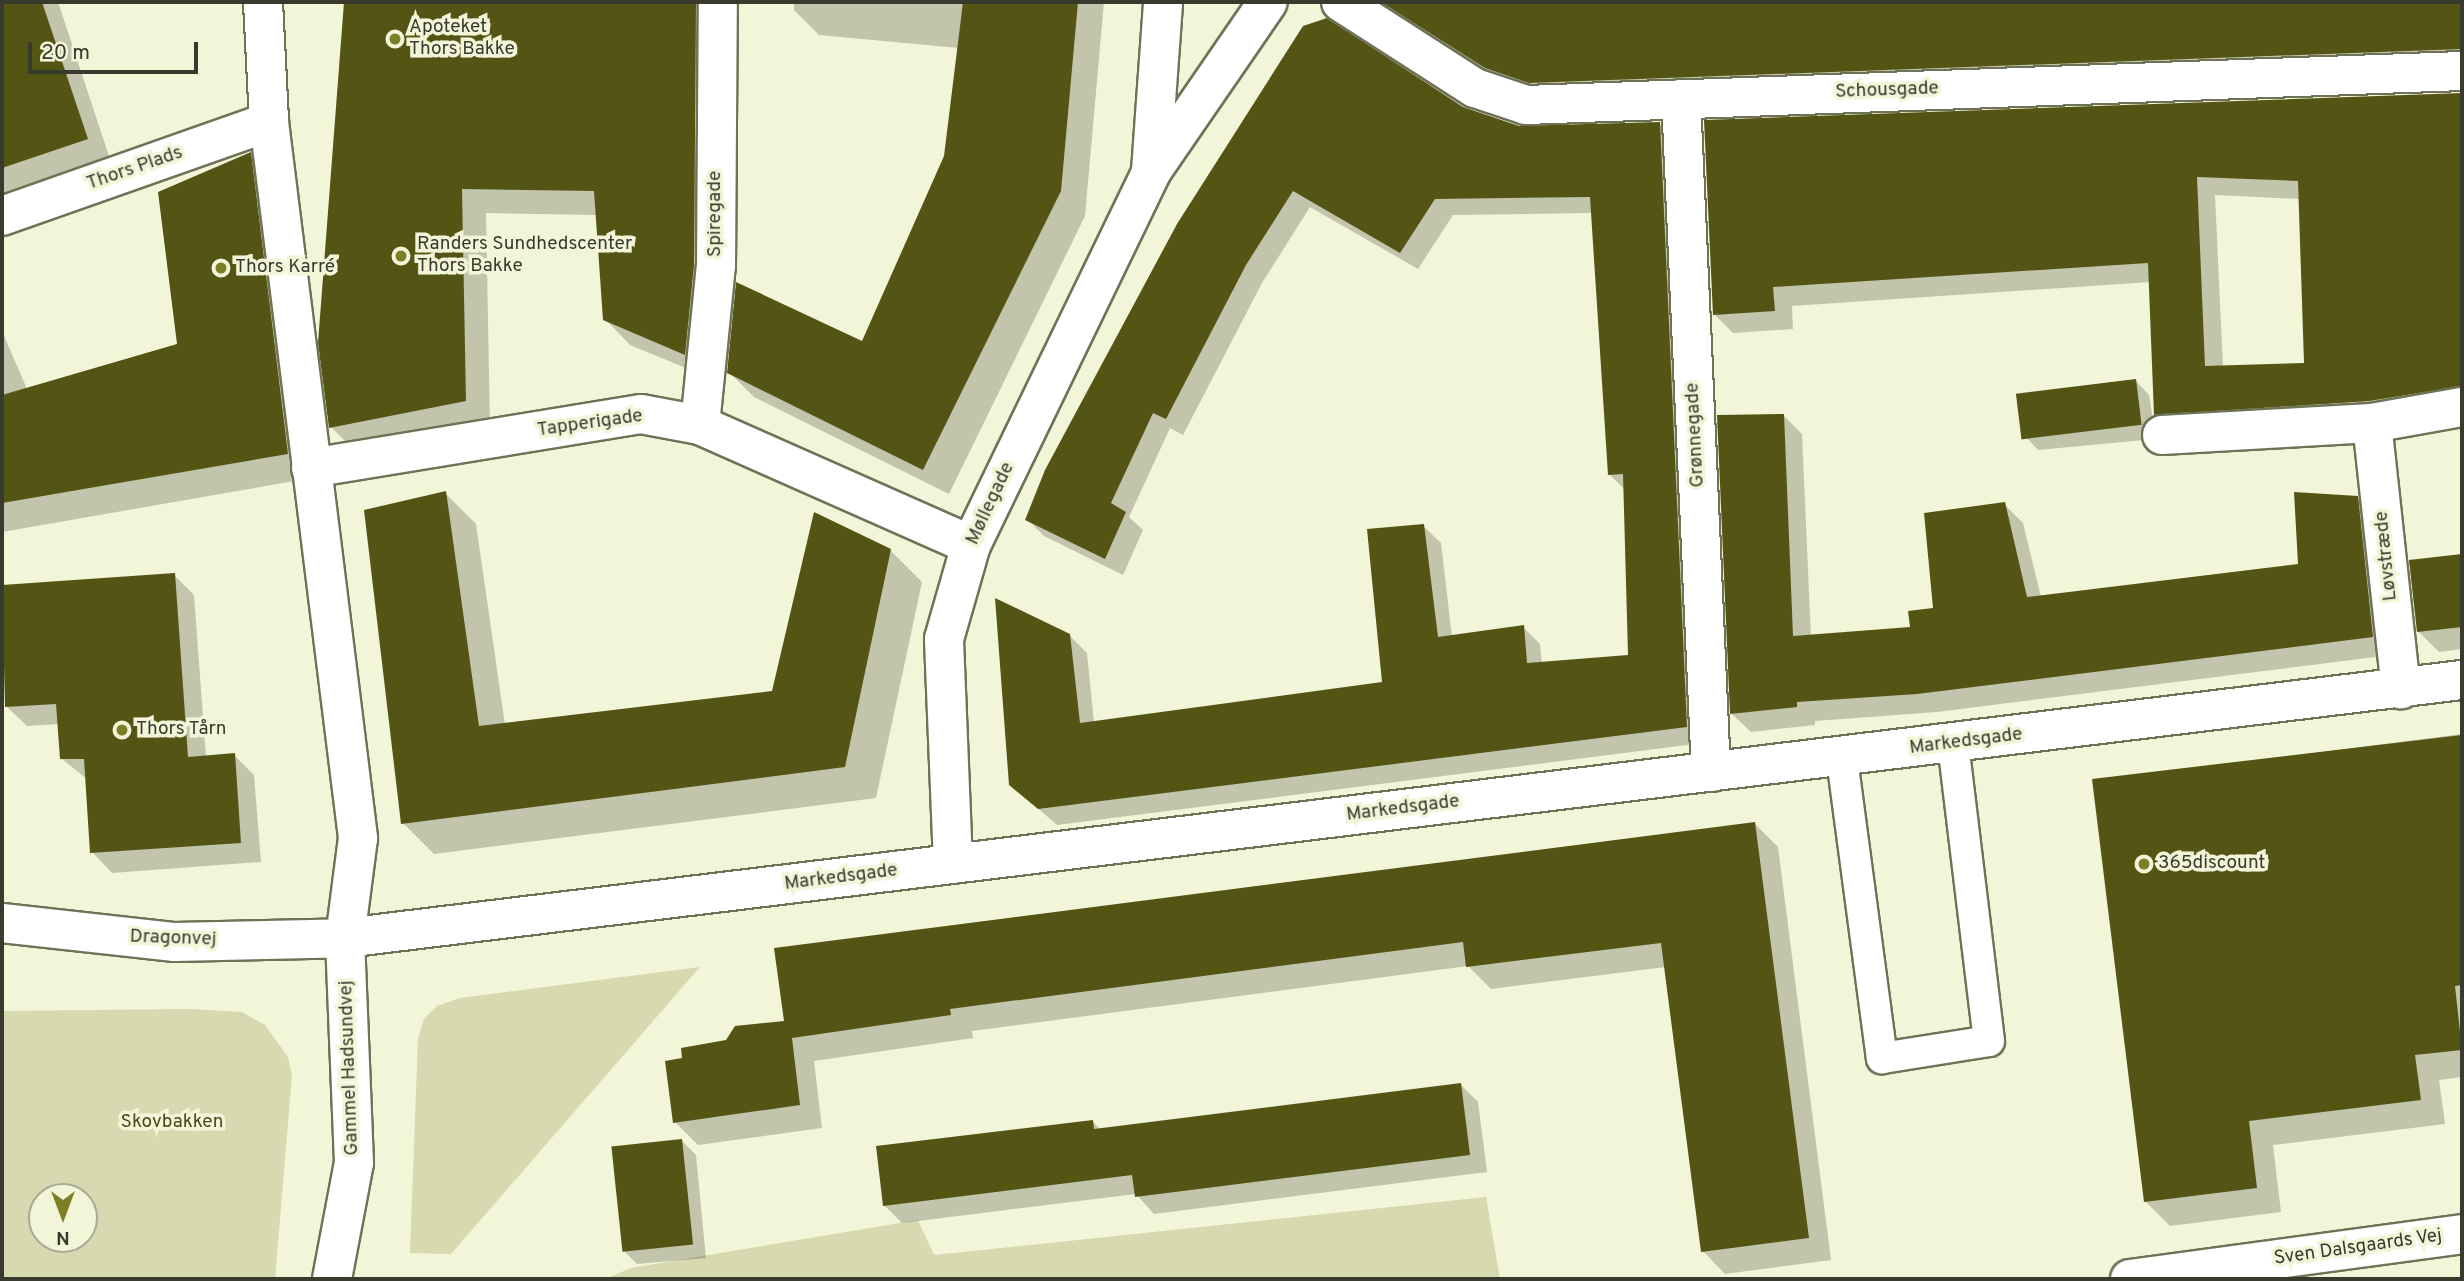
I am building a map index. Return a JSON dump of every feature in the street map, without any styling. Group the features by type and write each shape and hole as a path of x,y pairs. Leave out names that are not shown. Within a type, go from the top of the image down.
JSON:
{"street":[{"path":"263,2 269,121 358,838 345,938"},
{"name":"Spiregade","path":"700,425 716,266 718,2"},
{"name":"Møllegade","path":"1151,172 1163,2"},
{"name":"Møllegade","path":"953,864 944,639 971,545 1151,172 1268,2"},
{"name":"Schousgade","path":"1340,2 1475,88 1526,104 2462,71"},
{"name":"Grønnegade","path":"1681,99 1711,772"},
{"name":"Thors Plads","path":"2,216 269,121"},
{"path":"2162,435 2372,423 2462,407"},
{"name":"Tapperigade","path":"311,468 641,414 700,425 971,545"},
{"name":"Løvstræde","path":"2372,423 2402,689"},
{"name":"Markedsgade","path":"345,938 1842,758 2462,680"},
{"name":"Dragonvej","path":"2,923 175,942 345,938"},
{"name":"Gammel Hadsundvej","path":"331,1279 354,1163 345,938"},
{"name":"Sven Dalsgaards Vej","path":"2130,1279 2340,1265 2462,1234"}],"lane":[{"path":"1842,758 1882,1058 1989,1041 1953,743"}],"green space":[{"path":"700,967 451,1254 410,1253 418,1038 424,1019 437,1006 460,998"},
{"name":"Skovbakken","path":"190,1009 242,1012 265,1025 288,1057 292,1075 275,1279 2,1279 2,1011"},
{"path":"1486,1197 1500,1279 605,1279 631,1268 918,1220 934,1255"}],"building":[{"path":"2,2 42,2 88,139 2,168"},
{"name":"Randers Sundhedscenter Thors Bakke","path":"344,2 696,2 694,265 685,355 603,320 594,191 462,189 466,401 329,428 318,343"},
{"path":"963,2 1078,2 1061,191 923,470 727,373 736,282 862,341 944,156"},
{"path":"1381,2 2462,2 2462,49 1529,83 1485,68"},
{"path":"1327,18 1463,107 1519,126 1660,122 1687,727 1038,809 1009,785 995,598 1070,634 1080,723 1382,682 1367,529 1424,524 1438,637 1524,625 1527,663 1628,655 1623,474 1608,475 1590,197 1435,199 1400,253 1293,191 1246,265 1166,419 1153,413 1111,503 1126,512 1105,559 1025,520 1045,470 1177,224 1303,26"},
{"path":"2462,93 2462,386 2369,401 2154,415 2148,263 1773,287 1775,311 1713,315 1704,120","holes":["2197,177 2298,181 2304,363 2205,366"]},
{"name":"Thors Karré","path":"251,152 288,454 2,503 2,395 177,344 158,192"},
{"path":"2136,379 2142,425 2022,439 2016,394"},
{"path":"1784,414 1793,636 1910,627 1908,611 1933,608 1924,513 2005,502 2027,597 2298,564 2294,492 2358,496 2373,637 1917,694 1797,702 1797,707 1730,714 1717,415"},
{"path":"446,491 479,726 772,691 814,512 891,549 845,767 401,824 364,510"},
{"path":"2462,554 2462,627 2417,632 2409,560"},
{"name":"Thors Tårn","path":"175,573 188,757 235,753 241,843 90,853 84,759 60,759 56,704 5,707 2,585"},
{"path":"2462,735 2462,985 2455,986 2462,1050 2415,1055 2421,1100 2249,1121 2257,1188 2144,1202 2092,779"},
{"path":"1755,822 1809,1238 1701,1252 1661,943 1466,967 1463,942 950,1009 951,1015 792,1038 800,1105 673,1123 665,1061 682,1058 681,1048 726,1040 735,1026 784,1021 774,948"},
{"path":"1461,1083 1470,1155 1135,1197 1132,1175 883,1206 876,1146 1093,1120 1094,1129"},
{"path":"682,1139 693,1244 622,1252 611,1146"}],"place":[{"name":"Apoteket Thors Bakke","path":"395,39"},
{"name":"Randers Sundhedscenter Thors Bakke","path":"401,256"},
{"name":"Thors Karré","path":"221,268"},
{"name":"Thors Tårn","path":"122,730"},
{"name":"365discount","path":"2144,864"}]}
